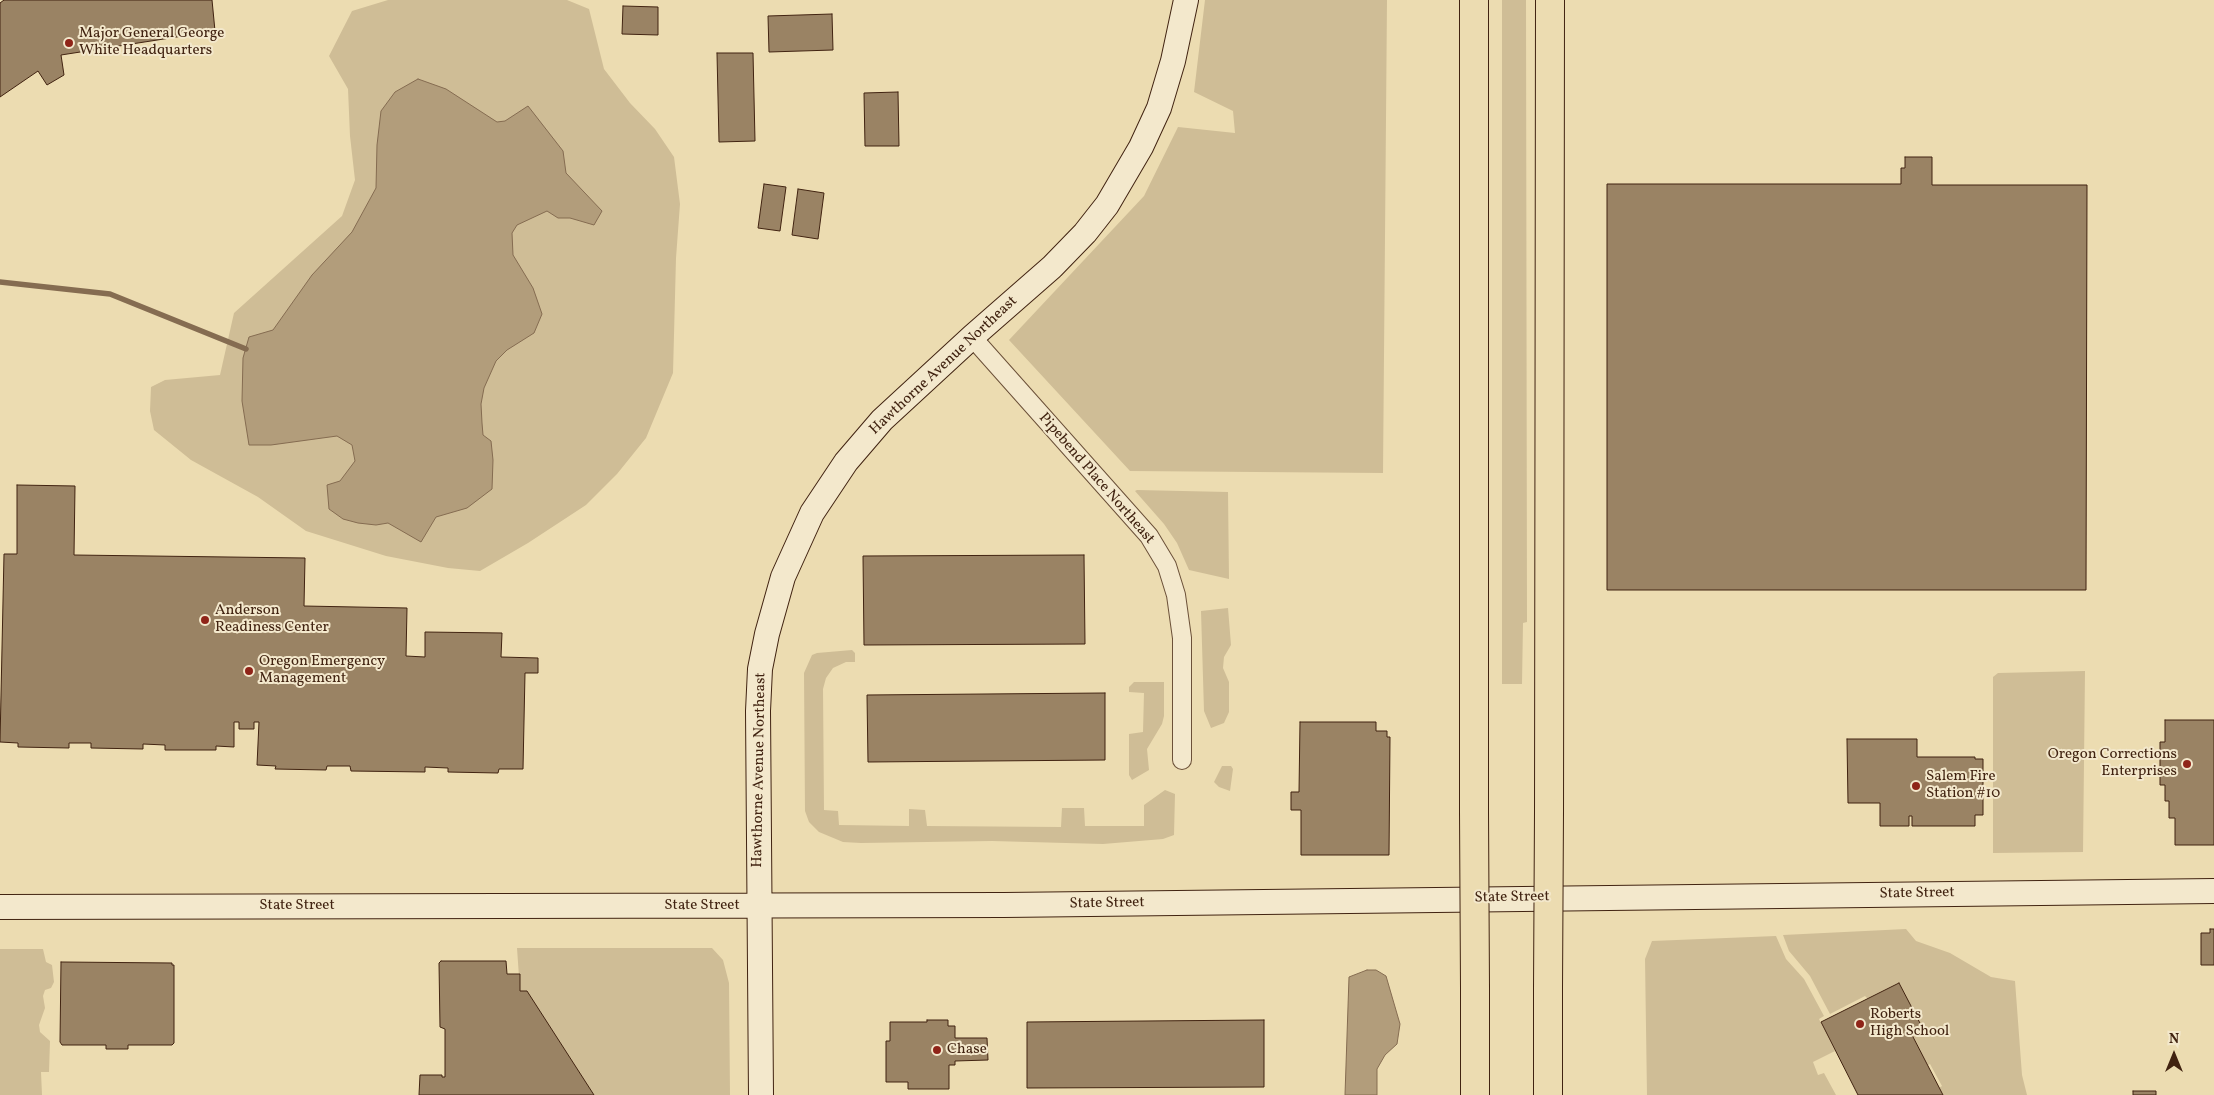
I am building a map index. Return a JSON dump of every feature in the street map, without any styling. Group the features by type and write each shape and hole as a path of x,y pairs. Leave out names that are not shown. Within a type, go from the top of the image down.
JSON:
{"highway":[{"path":"1474,0 1475,1095"},
{"path":"1548,1095 1550,0"}],"main road":[{"name":"Hawthorne Avenue Northeast","path":"761,1095 759,686 767,634 783,577 812,513 846,462 882,420 1052,267 1085,233 1107,205 1141,147 1159,108 1173,61 1186,0"},
{"name":"State Street","path":"0,907 760,906 2214,891"}],"street":[{"name":"Pipebend Place Northeast","path":"972,337 1149,536 1167,566 1176,595 1182,638 1182,760"}],"shaded area":[{"path":"388,0 567,0 589,9 604,69 630,103 655,129 674,157 680,204 676,258 673,373 646,438 617,474 586,505 528,543 480,571 448,568 386,556 306,531 258,497 191,460 154,430 150,411 151,387 165,380 220,375 234,313 342,216 355,180 350,136 348,89 329,56 352,11"},
{"path":"1205,0 1387,0 1383,473 1130,471 1009,340 1144,196 1178,127 1235,133 1233,111 1194,92"},
{"path":"1502,0 1526,0 1527,622 1523,623 1522,684 1502,684"},
{"path":"418,79 446,89 497,122 505,121 528,106 563,151 566,173 602,211 594,225 570,218 558,218 547,211 517,225 512,233 513,255 533,288 542,314 534,333 507,350 496,361 484,388 481,404 482,423 483,435 491,441 493,460 492,489 467,508 436,517 421,542 388,523 376,525 358,523 343,519 329,509 327,485 340,481 355,461 352,445 337,436 271,445 249,445 242,401 243,358 249,337 273,330 312,275 352,232 376,188 377,145 381,111 395,92"},
{"path":"1135,491 1228,492 1229,579 1189,570 1177,543 1164,524"},
{"path":"1228,608 1231,645 1224,657 1223,668 1229,682 1229,712 1224,723 1211,728 1204,711 1201,611"},
{"path":"852,650 855,653 855,662 846,662 833,668 826,678 823,689 824,810 838,811 839,825 909,826 909,809 925,810 927,826 1061,827 1062,808 1084,808 1085,826 1144,826 1144,805 1165,790 1175,794 1174,835 1163,839 1103,844 992,841 861,843 843,842 819,832 809,822 805,811 804,673 812,655"},
{"path":"2085,671 2083,852 1993,853 1993,677 1998,673"},
{"path":"1134,682 1164,682 1164,716 1162,724 1147,749 1149,770 1132,780 1129,775 1129,734 1143,732 1144,693 1129,692 1129,687"},
{"path":"1222,766 1231,766 1233,769 1230,791 1219,787 1214,782"},
{"path":"1906,929 1916,941 1950,953 1991,977 2015,981 2022,1075 2027,1095 1943,1095 1939,1088 1942,1086 1911,1033 1922,1027 1899,983 1868,999 1865,996 1830,1014 1810,976 1789,951 1783,935"},
{"path":"1776,936 1786,959 1804,979 1824,1016 1819,1019 1835,1051 1813,1062 1818,1075 1824,1073 1836,1095 1647,1095 1645,959 1652,941"},
{"path":"517,948 712,948 723,960 729,983 730,1095 594,1095 527,991 520,991"},
{"path":"0,949 43,949 46,962 52,965 54,982 51,988 45,990 43,996 45,1008 39,1025 40,1032 50,1041 49,1072 41,1072 42,1095 0,1095"},
{"path":"1367,970 1376,970 1386,976 1400,1024 1397,1044 1385,1055 1377,1069 1377,1095 1345,1095 1349,977"}],"building":[{"name":"Major General George White Headquarters","path":"4,0 212,0 215,31 61,55 64,75 47,85 38,71 0,97 0,3"},
{"path":"623,6 658,7 658,35 622,34"},
{"path":"832,14 833,50 769,52 768,16"},
{"path":"717,53 753,53 755,141 719,142"},
{"path":"898,92 899,146 865,146 864,93"},
{"path":"1905,157 1932,157 1932,185 2087,185 2086,590 1607,590 1607,184 1901,184 1901,168 1905,168"},
{"path":"764,184 786,187 780,231 758,228"},
{"path":"798,189 824,193 818,239 792,235"},
{"name":"Anderson Readiness Center","path":"17,485 75,486 74,555 305,558 304,606 407,608 406,656 425,657 425,632 502,633 501,657 538,658 538,673 525,673 523,769 499,769 498,773 448,772 448,768 425,767 425,772 351,771 350,766 327,766 326,770 275,769 276,766 257,765 259,722 254,722 254,729 239,729 239,722 234,722 234,747 216,746 216,750 165,750 165,745 143,744 143,749 91,748 91,743 69,743 69,748 18,747 18,743 0,742 4,554 17,554"},
{"path":"1084,555 1085,644 864,645 863,556"},
{"path":"1105,693 1105,760 868,762 867,695"},
{"name":"Oregon Corrections Enterprises","path":"2165,720 2214,720 2214,845 2175,845 2175,818 2169,818 2169,801 2165,801 2165,785 2160,785 2160,742 2165,742"},
{"path":"1300,722 1376,722 1376,731 1387,731 1387,737 1390,737 1389,855 1301,855 1301,810 1291,810 1291,792 1299,792"},
{"path":"1847,739 1917,739 1917,757 1975,757 1975,759 1983,759 1983,815 1975,815 1975,826 1912,826 1912,816 1909,816 1909,826 1880,826 1880,803 1848,803"},
{"path":"2210,929 2214,929 2214,965 2201,965 2201,933 2210,933"},
{"path":"441,961 506,961 507,974 520,974 520,991 527,991 594,1095 419,1095 420,1075 442,1075 442,1077 445,1077 445,1029 440,1027 439,963"},
{"path":"61,962 172,963 174,965 174,1043 172,1045 128,1045 128,1049 106,1049 106,1045 62,1045 60,1042"},
{"path":"1899,983 1922,1027 1911,1033 1943,1095 1858,1095 1821,1022"},
{"name":"Chase","path":"927,1020 948,1020 948,1026 955,1026 955,1038 987,1038 988,1060 955,1061 955,1065 949,1065 949,1089 908,1089 908,1082 886,1082 886,1041 890,1041 890,1022 927,1022"},
{"path":"1264,1020 1264,1087 1027,1088 1027,1022"},
{"path":"2133,1091 2156,1091 2156,1095 2133,1095"}],"waterway":[{"path":"0,282 110,294 246,349"}],"place":[{"name":"Major General George White Headquarters","path":"69,43"},
{"name":"Anderson Readiness Center","path":"205,620"},
{"name":"Oregon Emergency Management","path":"249,671"},
{"name":"Oregon Corrections Enterprises","path":"2187,764"},
{"name":"Salem Fire Station #10","path":"1916,786"},
{"name":"Roberts High School","path":"1860,1024"},
{"name":"Chase","path":"937,1050"}]}
